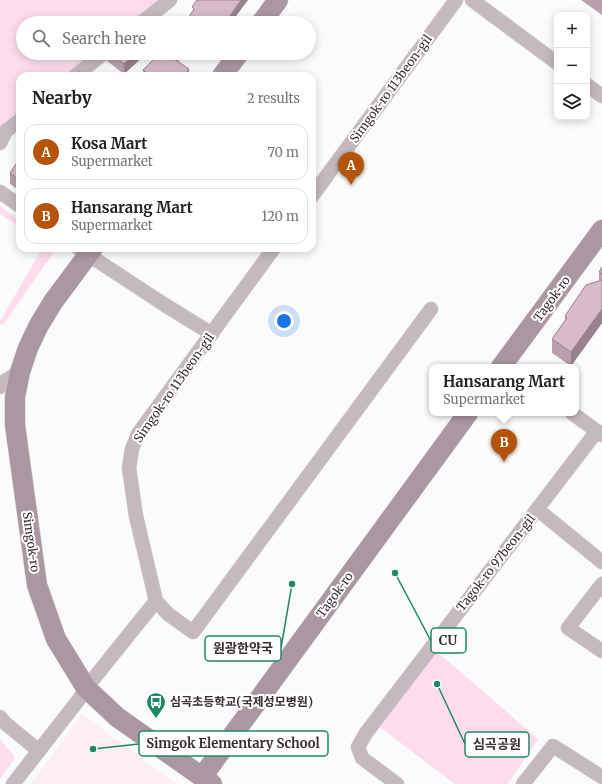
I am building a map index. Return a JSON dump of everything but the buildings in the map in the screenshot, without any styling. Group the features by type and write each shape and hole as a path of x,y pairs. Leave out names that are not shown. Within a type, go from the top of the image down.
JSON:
{"street":[{"path":"150,16 170,0"},
{"path":"266,16 278,0"},
{"name":"Simgok-ro 113beon-gil","path":"316,191 456,0"},
{"path":"472,0 554,60"},
{"path":"80,72 95,60"},
{"path":"225,72 234,60"},
{"path":"590,87 602,96"},
{"path":"0,143 6,131 16,123"},
{"path":"0,192 16,203"},
{"name":"Tagok-ro","path":"506,364 602,230"},
{"name":"Simgok-ro","path":"85,252 39,324 28,348 20,372 15,397 15,425 37,585 56,639 86,688 117,717 207,781"},
{"path":"89,252 212,334"},
{"name":"Simgok-ro 113beon-gil","path":"156,601 136,516 129,468 132,449 138,434 271,252"},
{"path":"13,784 80,698 86,688 156,601 168,614 193,632 431,309"},
{"path":"0,387 5,381 20,372"},
{"name":"Tagok-ro","path":"207,781 466,416"},
{"path":"576,416 599,433"},
{"name":"Tagok-ro 97beon-gil","path":"397,784 362,758 358,747 421,660 537,509 599,433"},
{"path":"537,509 602,562"},
{"path":"602,584 568,628 602,651"},
{"path":"0,717 5,723 39,751"},
{"path":"523,784 552,746 602,777"}],"shaded area":[{"path":"0,0 161,0 142,16 16,16 16,60 86,60 71,72 16,72 16,116 0,129"},
{"path":"0,206 16,218 16,224 0,214"},
{"path":"40,252 54,252 3,325 0,324 0,321"},
{"path":"429,645 538,739 508,784 455,784 373,722"},
{"path":"82,714 176,784 31,784"},
{"path":"0,739 14,756 14,760 0,779"}],"place":[{"name":"Kosa Mart","path":"351,185"},
{"name":"Hansarang Mart","path":"504,462"},
{"name":"CU","path":"395,573"},
{"name":"원광한약국","path":"292,584"},
{"name":"심곡공원","path":"437,684"},
{"name":"심곡초등학교(국제성모병원)","path":"156,719"},
{"name":"Simgok Elementary School","path":"93,749"}]}
